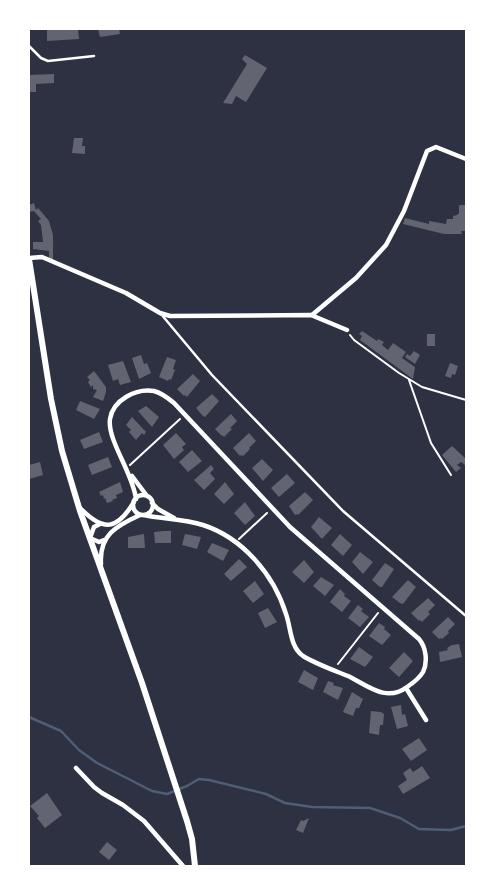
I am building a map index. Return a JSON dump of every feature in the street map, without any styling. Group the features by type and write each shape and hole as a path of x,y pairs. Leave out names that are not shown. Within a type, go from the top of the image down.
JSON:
{"main road":[{"path":"29,258 58,434 79,508 142,683 179,796 192,840 195,866"}],"street":[{"path":"312,315 356,278 386,245 404,211 427,151 436,147 466,160"},
{"path":"29,258 42,257 126,293 160,313 170,316 312,315 347,330"},
{"path":"139,392 156,392 168,398 184,415 303,540 419,639 425,650 425,666 417,680 395,694 376,692 298,652 283,605 269,579 250,555 235,542 213,529 169,516 151,502 126,467 110,430 111,415 121,400 139,392"},
{"path":"129,473 135,500 133,508 142,515 183,521"},
{"path":"79,508 92,520 106,525 114,523 123,517 135,500 141,496 147,497"},
{"path":"100,524 94,527 90,538 99,542 103,541 118,526 151,510 151,502"},
{"path":"101,568 100,551 109,535"},
{"path":"406,688 426,720"},
{"path":"76,768 94,787 116,800 144,821 183,866"}],"lane":[{"path":"29,46 41,58 48,61 94,56"},
{"path":"160,313 212,375 343,511 466,616"}],"path":[{"path":"347,330 354,340 409,380 422,387 466,400"},
{"path":"409,380 431,443 451,475"},
{"path":"126,467 138,459 184,415"},
{"path":"235,542 272,508"},
{"path":"334,670 382,607"}],"building":[{"path":"47,29 78,29 79,39 47,41"},
{"path":"98,29 119,29 120,34 100,37"},
{"path":"245,55 267,68 246,102 236,96 232,104 223,103 247,64 242,59"},
{"path":"54,74 54,83 36,84 36,92 29,92 29,75"},
{"path":"74,138 83,138 82,146 85,146 85,154 72,153"},
{"path":"34,203 36,210 38,208 49,221 53,235 53,260 49,258 49,251 33,249 33,242 43,242 41,225 38,221 41,219 34,211 29,212 29,205"},
{"path":"460,205 466,205 466,231 461,231 462,234 444,234 403,224 405,218 429,224 429,221 446,224 447,219 453,219 453,216 459,213"},
{"path":"362,331 377,341 378,339 384,342 382,345 388,350 393,343 406,352 402,358 415,367 413,379 360,340 362,336 359,334"},
{"path":"427,334 435,334 435,346 427,346"},
{"path":"414,351 420,355 415,364 405,357 407,354 410,356"},
{"path":"141,355 144,364 147,363 151,373 139,379 132,358"},
{"path":"167,357 176,360 173,369 175,370 171,380 169,379 168,381 159,377"},
{"path":"123,361 131,382 120,385 118,379 113,381 108,365"},
{"path":"450,363 458,366 455,375 452,374 451,378 445,376"},
{"path":"94,371 106,387 103,401 93,397 97,390 93,389 93,385 91,387 88,382 90,380 87,377"},
{"path":"193,374 200,381 187,397 184,396 177,389"},
{"path":"212,394 219,401 205,417 196,408"},
{"path":"80,401 100,409 94,419 76,410"},
{"path":"146,406 159,417 152,427 138,411"},
{"path":"231,414 237,421 224,437 215,429"},
{"path":"132,417 146,432 144,435 142,433 136,440 126,425"},
{"path":"99,432 103,442 84,449 80,440"},
{"path":"176,433 186,444 182,447 184,450 174,459 163,445"},
{"path":"249,433 256,441 243,456 240,456 233,448"},
{"path":"452,446 465,458 466,456 466,468 461,462 457,465 461,468 456,472 442,455"},
{"path":"192,450 202,461 188,472 179,462"},
{"path":"108,457 112,467 92,475 88,465"},
{"path":"262,459 273,470 263,481 252,468"},
{"path":"40,462 43,475 29,479 29,465"},
{"path":"211,465 214,469 210,473 215,479 204,490 194,480"},
{"path":"287,474 295,483 279,497 271,488"},
{"path":"120,482 123,492 116,495 117,498 113,501 107,503 99,492"},
{"path":"225,482 234,494 224,504 214,494"},
{"path":"305,492 313,500 298,515 295,515 289,506"},
{"path":"245,502 255,516 245,525 234,513"},
{"path":"319,517 332,528 322,539 311,527"},
{"path":"171,531 171,543 155,543 154,532"},
{"path":"144,534 145,548 128,548 128,537"},
{"path":"185,534 201,537 197,549 182,545"},
{"path":"340,534 352,545 343,556 331,545"},
{"path":"212,543 229,550 223,561 207,552"},
{"path":"360,552 373,562 363,574 352,562"},
{"path":"239,559 247,567 231,581 224,574"},
{"path":"304,560 314,572 304,583 292,572"},
{"path":"385,563 394,569 382,587 380,587 372,580"},
{"path":"321,577 334,585 325,596 313,586"},
{"path":"408,580 416,587 403,604 392,597"},
{"path":"255,581 264,594 253,603 243,591"},
{"path":"340,589 345,594 344,596 351,601 342,612 330,602"},
{"path":"428,598 435,605 422,622 411,613"},
{"path":"358,605 363,609 361,611 369,617 360,627 348,618"},
{"path":"268,608 277,622 265,628 258,613"},
{"path":"448,617 455,624 448,631 449,633 442,639 439,639 432,632"},
{"path":"379,623 391,635 382,645 369,636"},
{"path":"459,644 462,657 440,662 439,652 448,650 447,648 452,645"},
{"path":"359,647 373,657 365,667 350,659"},
{"path":"404,652 413,661 399,677 389,668"},
{"path":"304,670 318,678 313,690 298,682"},
{"path":"328,681 334,683 333,685 343,688 338,700 323,692"},
{"path":"352,692 363,699 353,716 343,712"},
{"path":"401,705 402,715 405,714 408,726 397,729 391,707"},
{"path":"371,711 384,714 383,725 380,725 379,735 369,733"},
{"path":"419,738 427,750 411,761 402,749"},
{"path":"422,766 430,778 403,794 398,786 407,780 403,773 410,768 413,772"},
{"path":"47,793 62,815 45,828 37,818 39,816 30,806"},
{"path":"309,818 303,833 296,830 301,820"},
{"path":"107,842 117,850 109,860 99,852"}],"waterway":[{"path":"29,717 61,731 79,750 97,763 152,791 167,794 199,779 209,780 266,794 285,803 312,807 370,808 400,818 419,829 451,830 466,826"}]}
